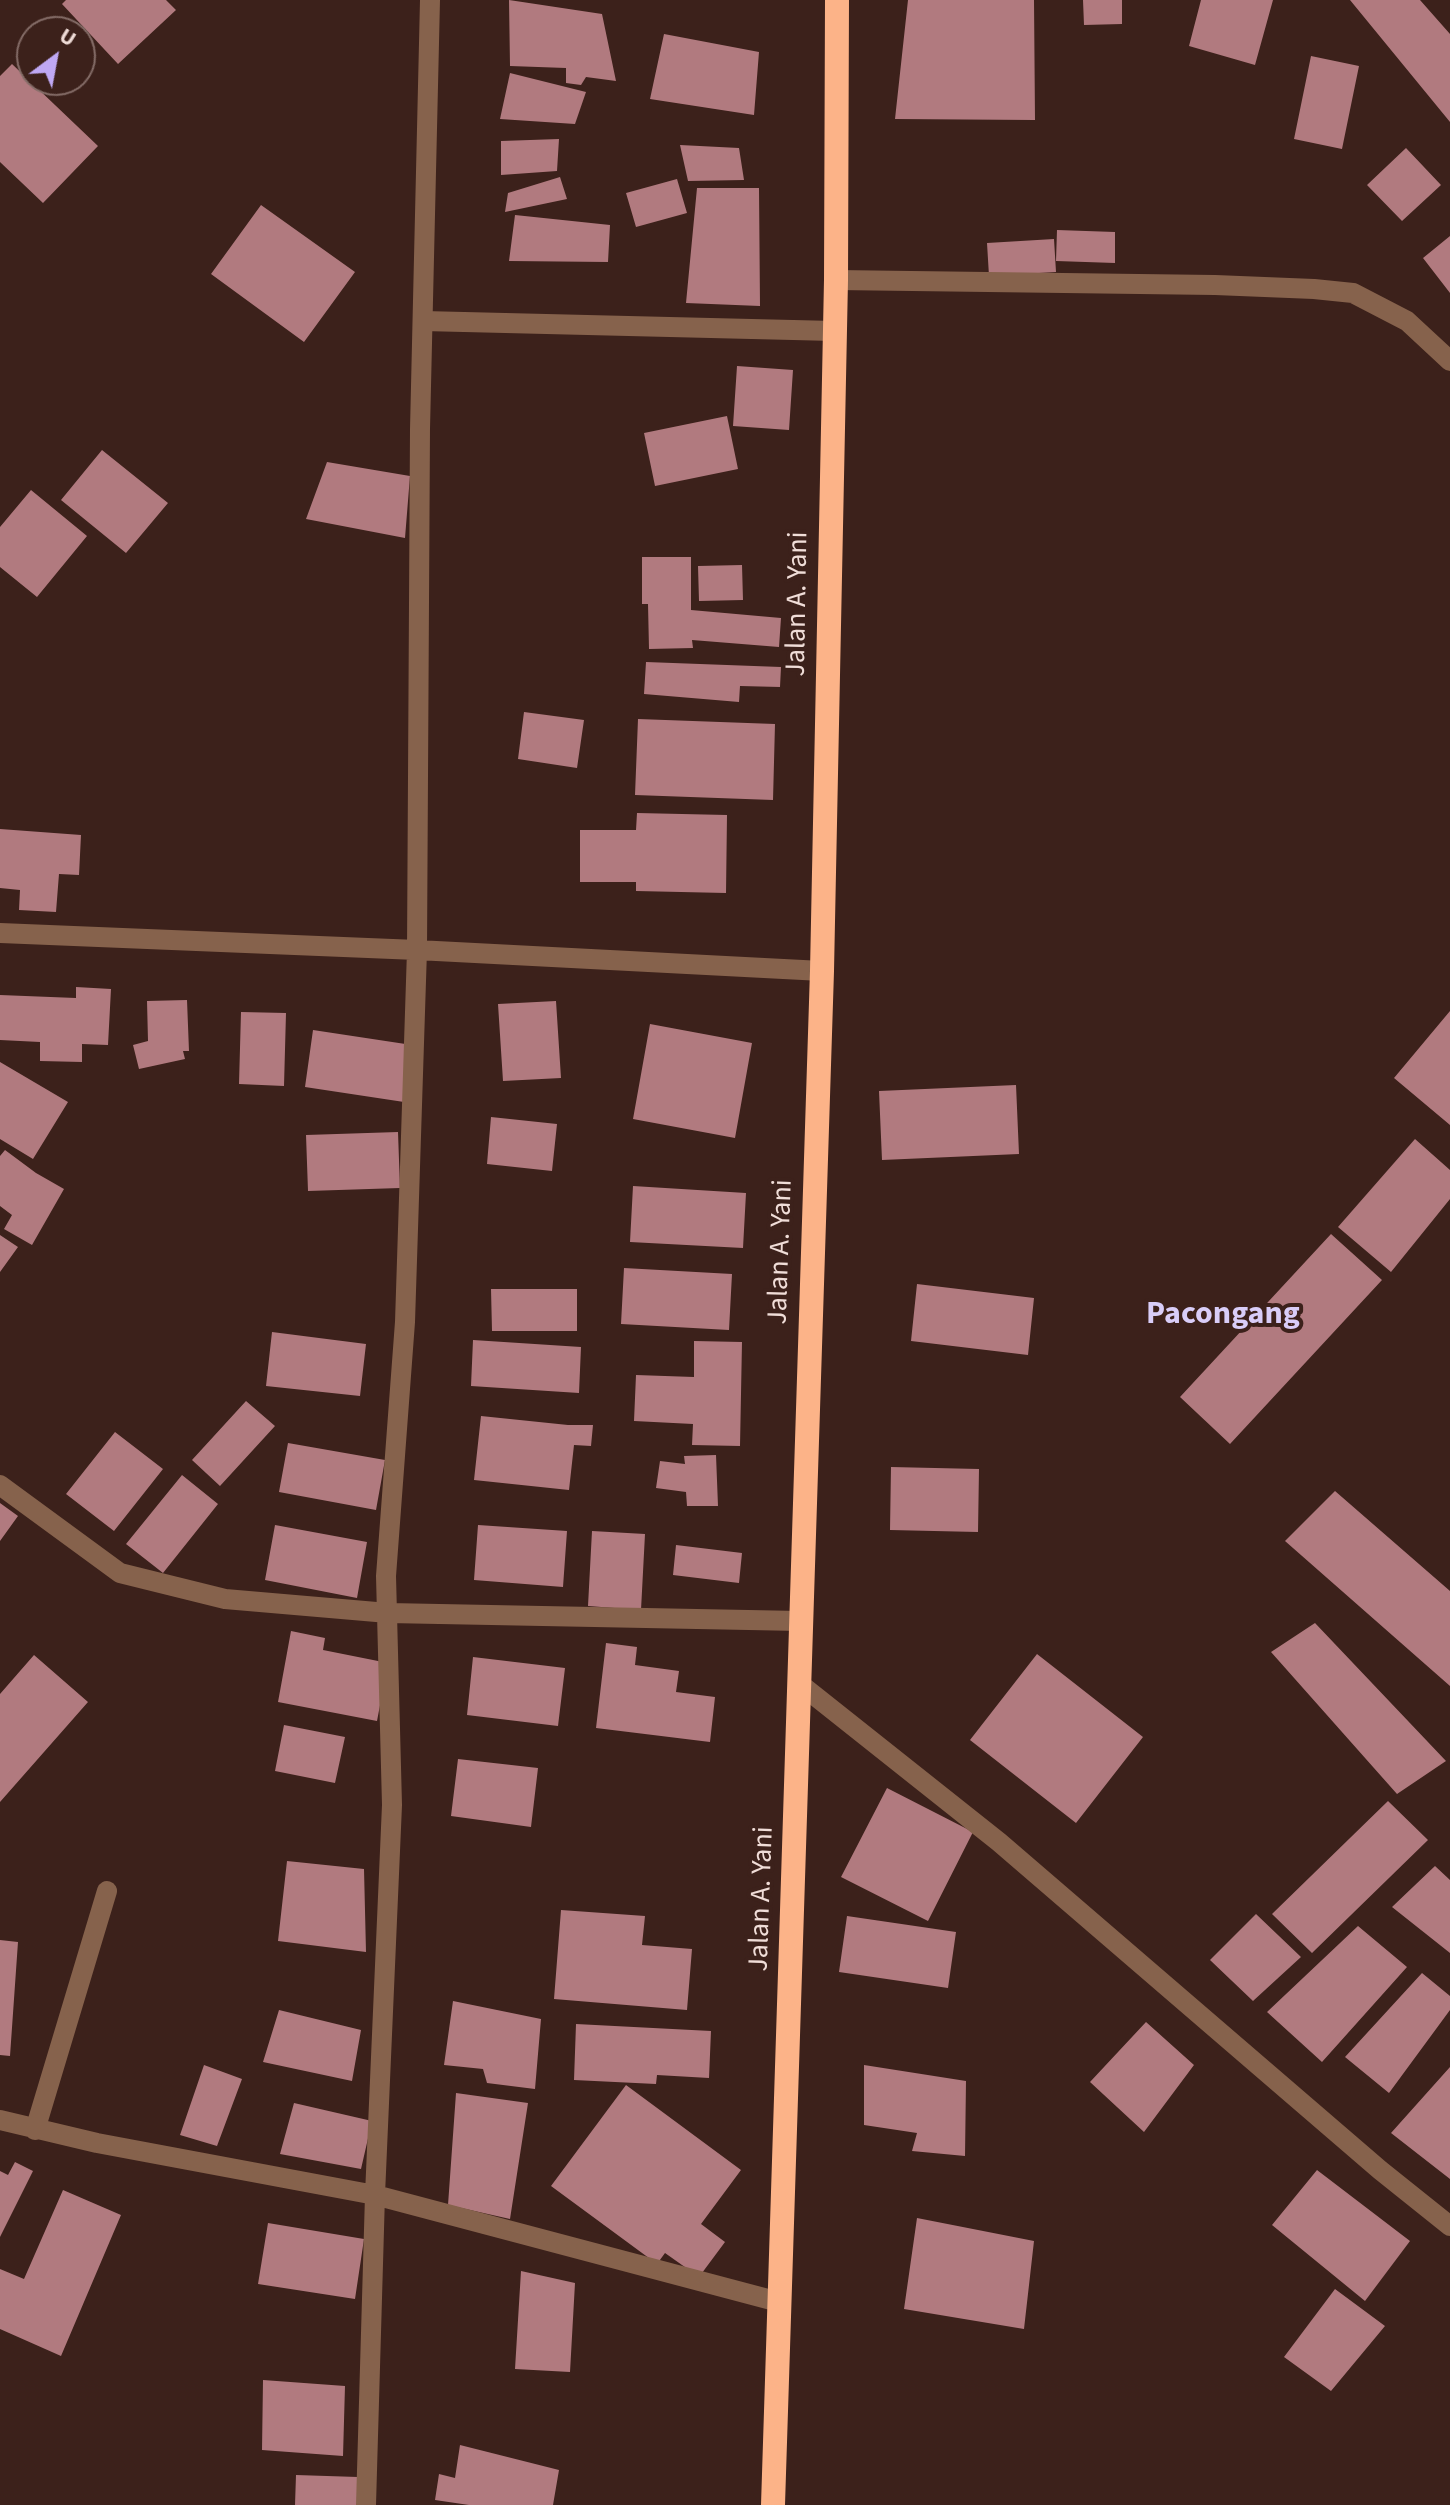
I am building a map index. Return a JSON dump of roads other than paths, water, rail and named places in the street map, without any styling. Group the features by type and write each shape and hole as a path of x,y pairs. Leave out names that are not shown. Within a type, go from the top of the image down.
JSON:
{"highway":[{"name":"Jalan A. Yani","path":"773,2505 822,971 836,280 837,0"}],"street":[{"path":"366,2505 375,2195 392,1805 386,1576 405,1322 417,950 420,429 430,0"},
{"path":"836,280 1215,285 1353,293 1407,321 1450,361"},
{"path":"423,321 834,331"},
{"path":"0,933 822,971"},
{"path":"0,1485 120,1573 225,1599 388,1613 800,1621"},
{"path":"800,1684 999,1842 1380,2170 1450,2226"},
{"path":"35,2130 107,1891"},
{"path":"0,2120 35,2130 375,2195 779,2302"}],"district":[{"name":"Pacongang","path":"1223,1316"}]}
